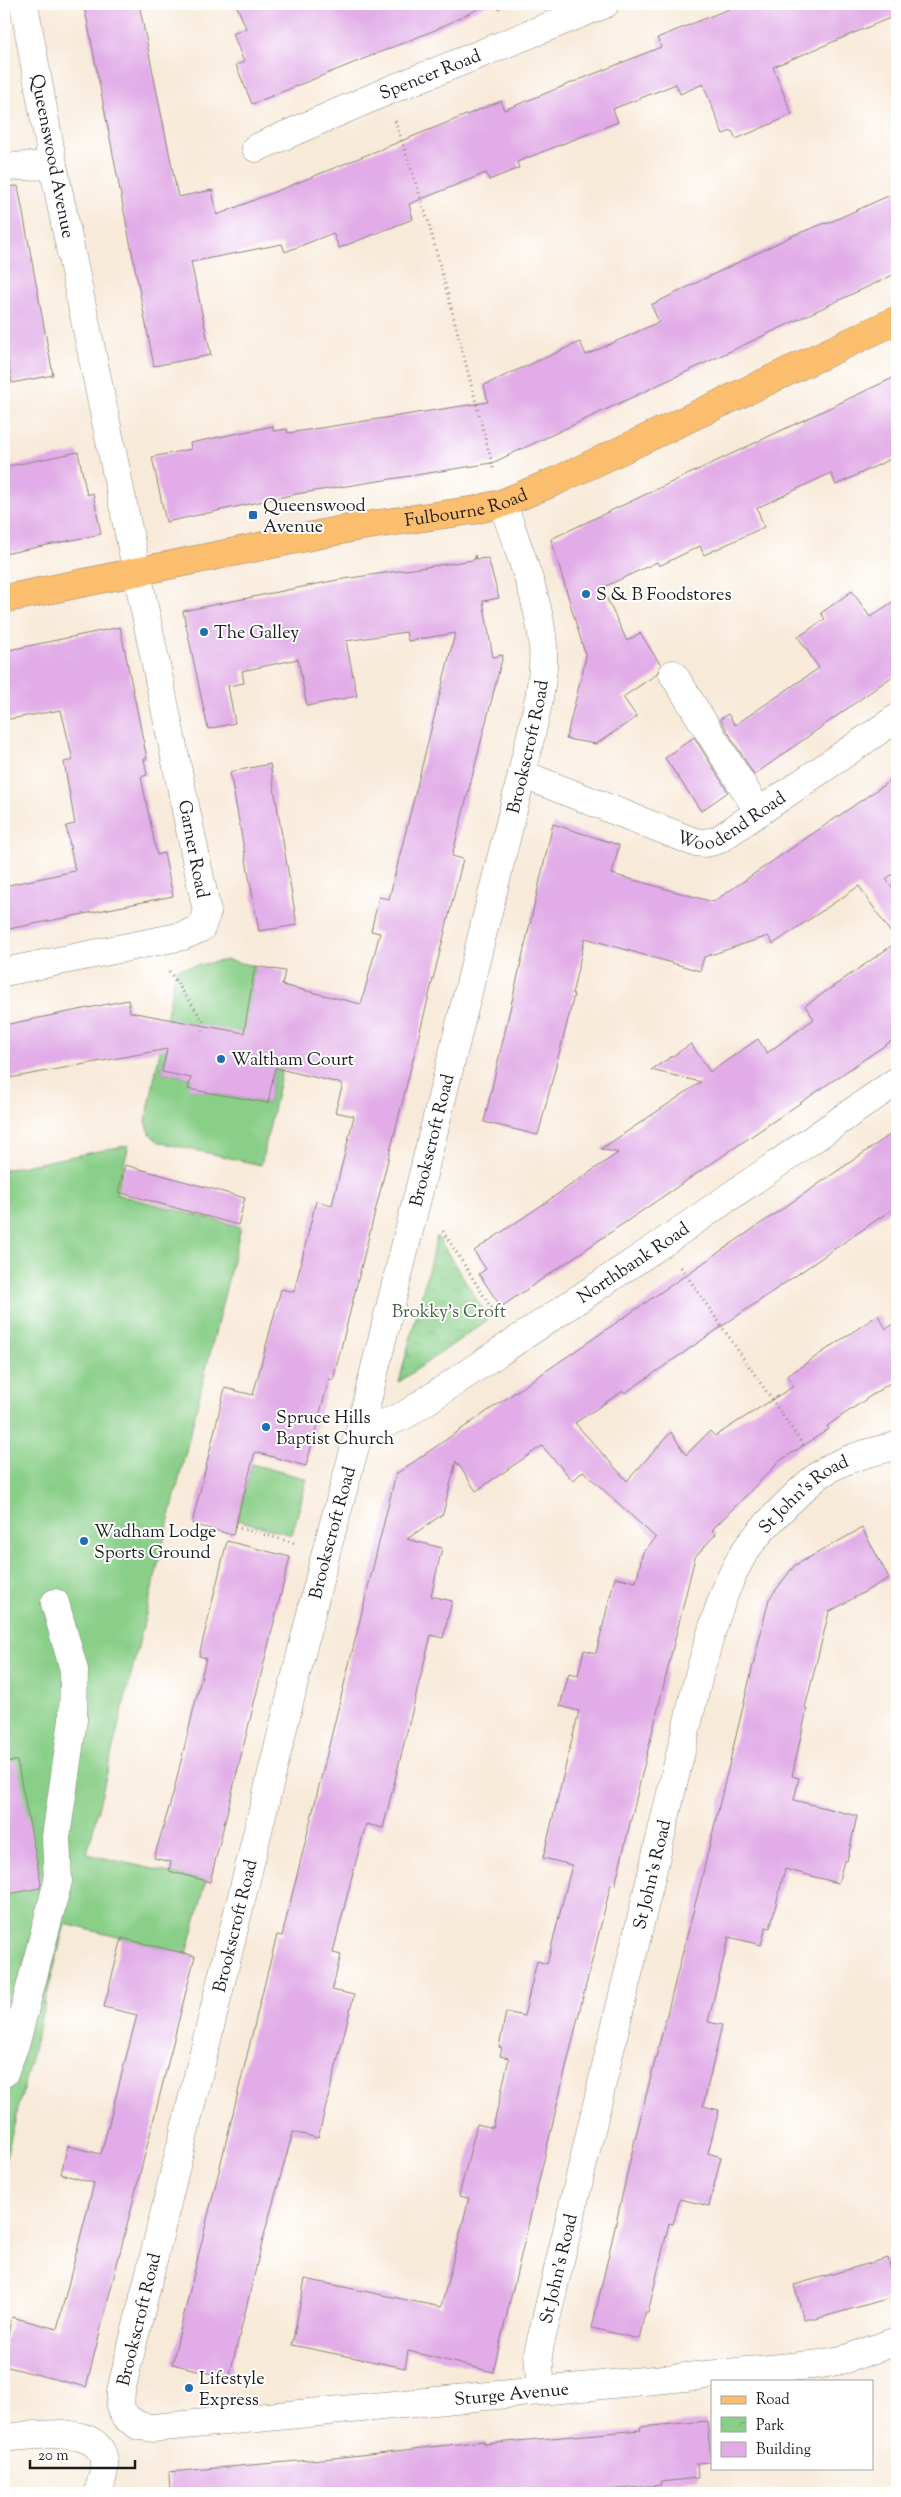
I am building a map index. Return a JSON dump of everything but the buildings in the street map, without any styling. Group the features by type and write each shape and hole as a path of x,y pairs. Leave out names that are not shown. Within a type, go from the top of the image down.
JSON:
{"main road":[{"name":"Fulbourne Road","path":"4,599 348,528 467,511 502,503 556,481 897,320"}],"street":[{"name":"Queenswood Avenue","path":"24,4 53,165 138,572"},
{"name":"Spencer Road","path":"256,148 385,92 605,4"},
{"path":"4,167 53,165"},
{"name":"Brookscroft Road","path":"125,2417 120,2406 122,2391 326,1552 361,1425 522,774 542,677 544,647 540,618 502,503"},
{"name":"Garner Road","path":"4,972 183,936 201,928 207,912 138,572"},
{"path":"673,674 759,812"},
{"name":"Woodend Road","path":"522,774 694,842 706,843 718,840 897,718"},
{"name":"Northbank Road","path":"361,1425 386,1423 405,1414 664,1242 897,1082"},
{"name":"St John's Road","path":"541,2390 538,2353 699,1675 717,1610 743,1554 778,1513 822,1473 850,1461 897,1446"},
{"path":"4,2073 16,2042 58,1881 56,1837 74,1720 74,1670 55,1604"},
{"name":"Sturge Avenue","path":"125,2417 138,2426 153,2428 821,2364 846,2359 897,2341"},
{"path":"97,2446 125,2417"},
{"path":"4,2438 69,2435 88,2438 103,2455 104,2469 98,2493"}],"path":[{"path":"385,92 428,220 502,503"},
{"path":"166,968 174,976 204,1022 203,1032"},
{"path":"414,1208 434,1215 513,1342"},
{"path":"664,1242 822,1473"},
{"path":"236,1527 326,1552"}],"green space":[{"path":"227,960 255,966 250,993 297,1002 261,1165 159,1142 150,1134 146,1121 176,969","holes":["172,1020 279,1046 268,1103 189,1089 191,1078 162,1072"]},
{"name":"Wadham Lodge Sports Ground","path":"129,1145 116,1194 241,1227 87,1854 206,1881 187,1954 65,1924 4,2165 4,1170"},
{"name":"Brokky's Croft","path":"437,1236 489,1319 399,1382"},
{"path":"252,1464 307,1479 292,1535 237,1520"}],"place":[{"name":"Queenswood Avenue","path":"253,515"},
{"name":"S & B Foodstores","path":"586,594"},
{"name":"The Galley","path":"204,632"},
{"name":"Waltham Court","path":"221,1059"},
{"name":"Spruce Hills Baptist Church","path":"266,1427"},
{"name":"Wadham Lodge Sports Ground","path":"84,1541"},
{"name":"Lifestyle Express","path":"189,2388"}]}
